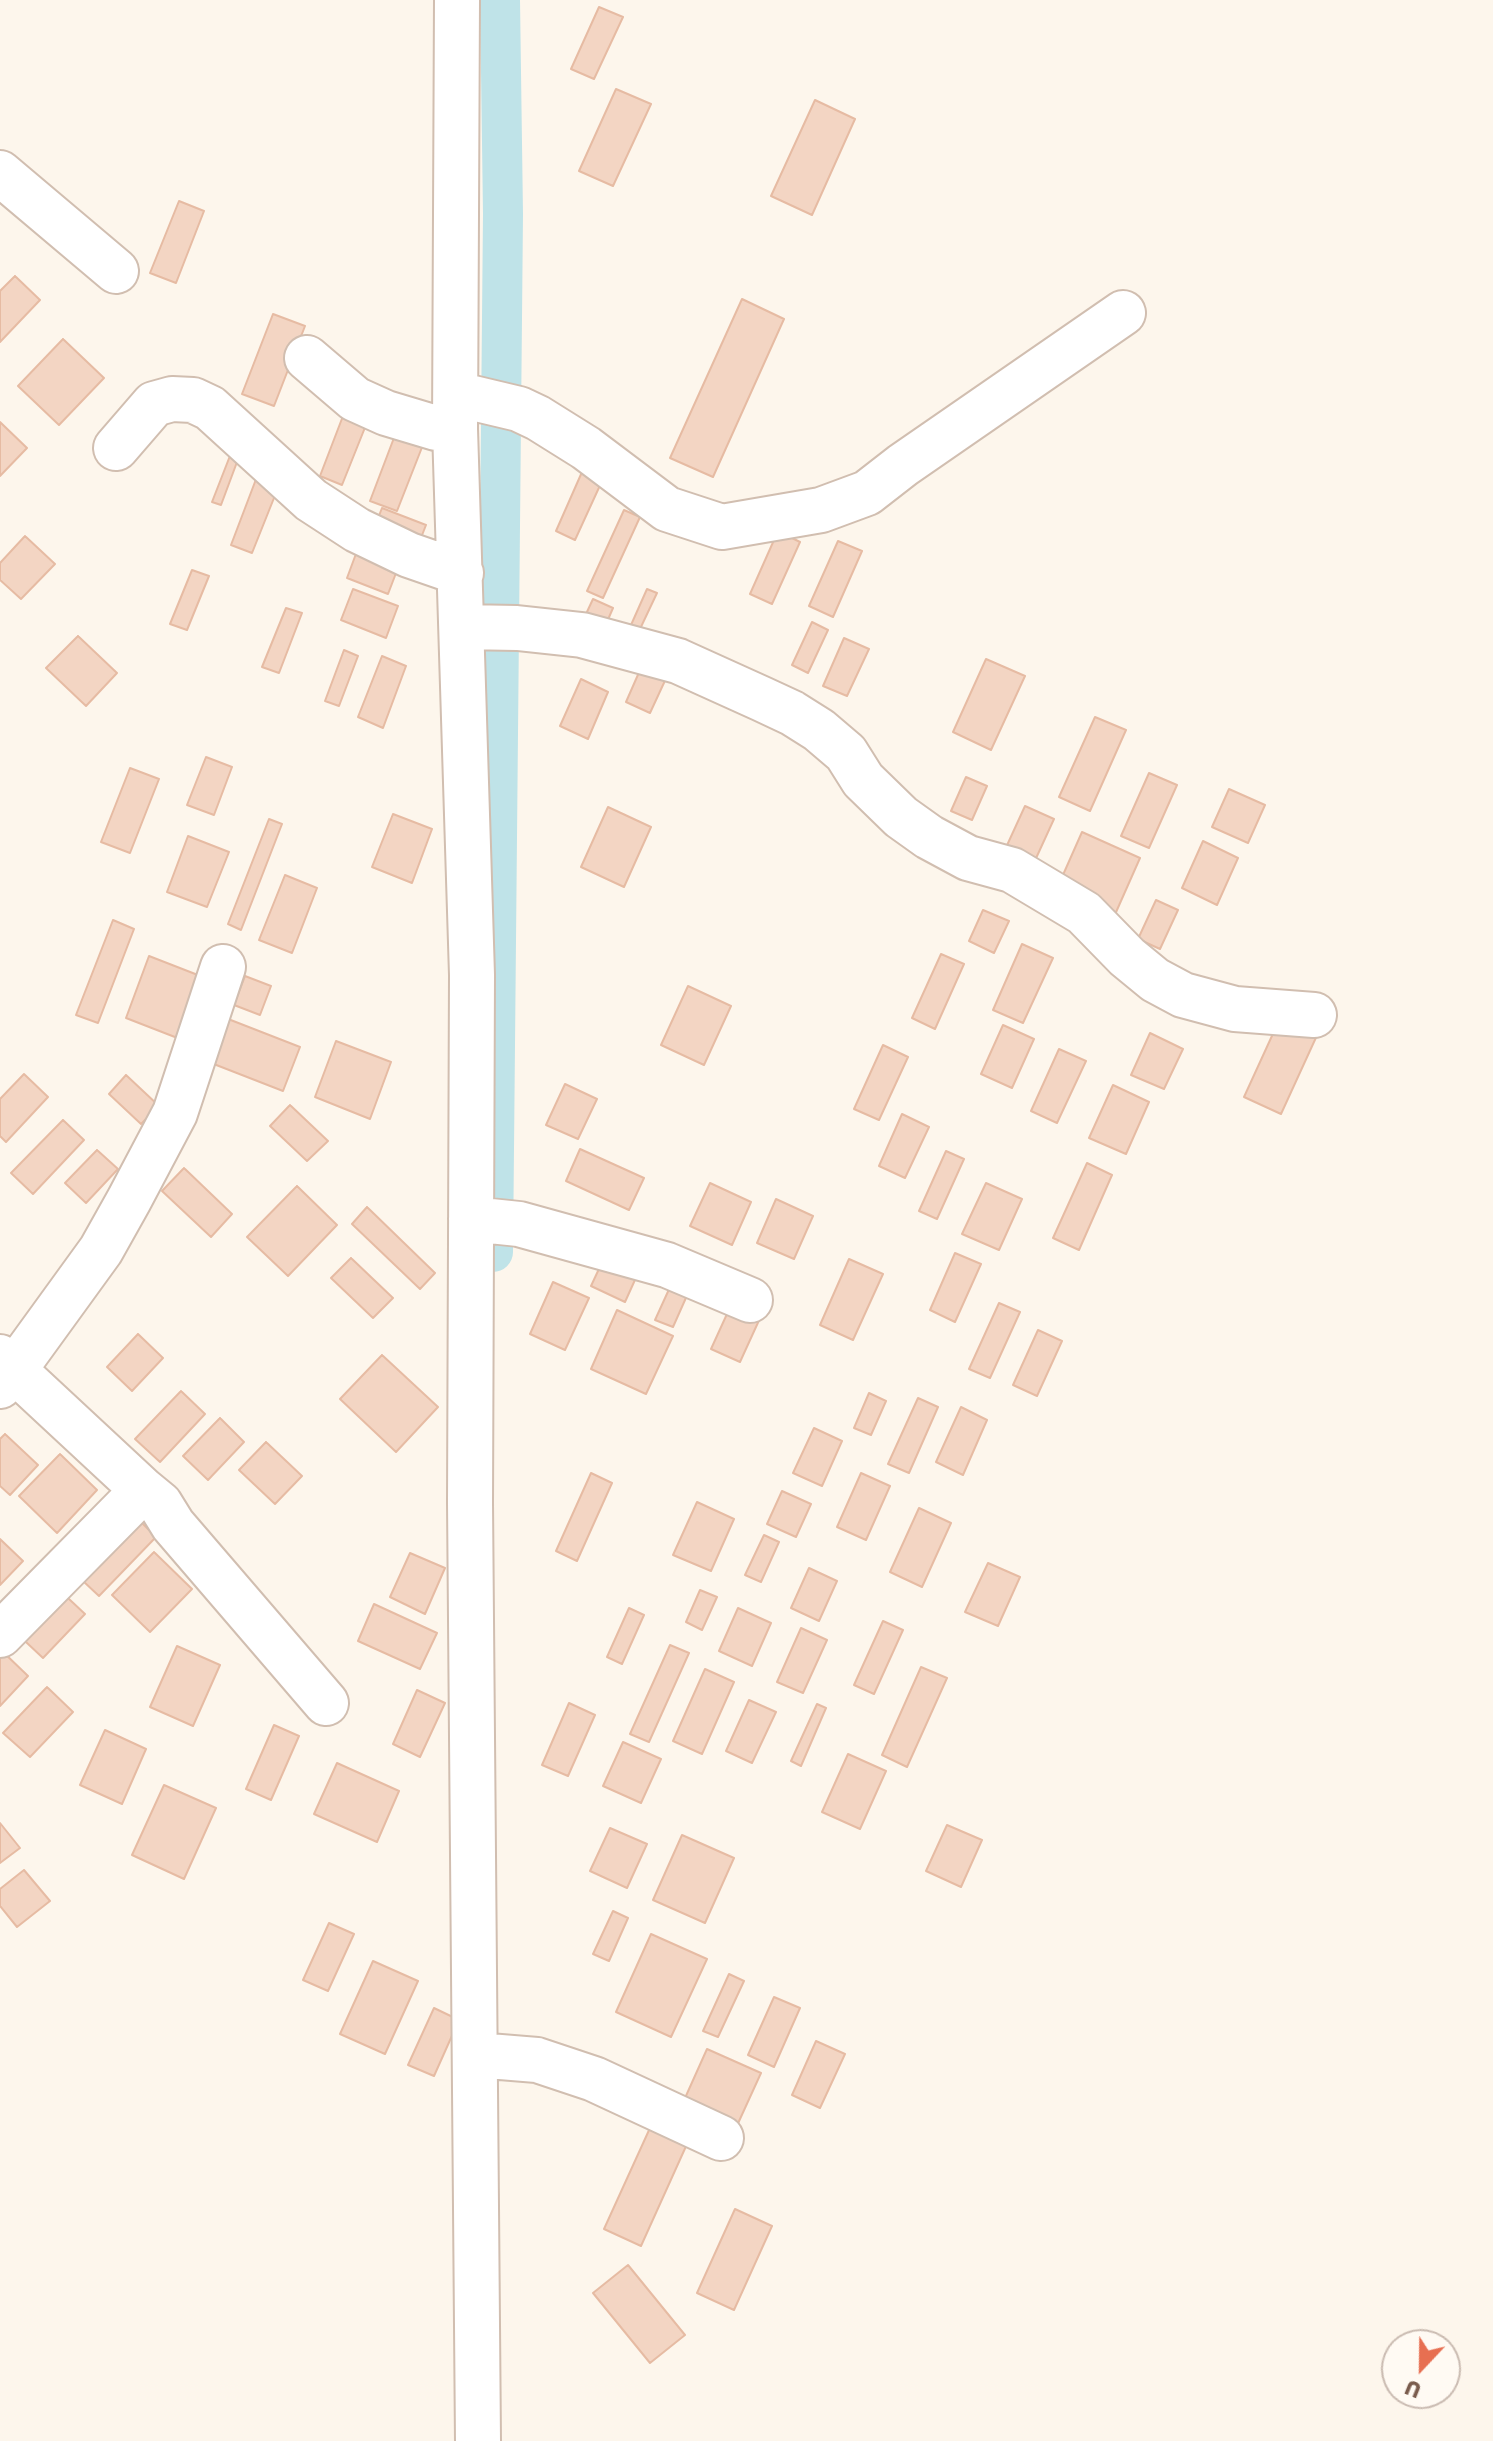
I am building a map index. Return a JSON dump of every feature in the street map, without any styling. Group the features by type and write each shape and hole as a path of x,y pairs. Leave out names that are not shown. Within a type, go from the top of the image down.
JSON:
{"street":[{"path":"457,0 461,573 485,628 472,975 490,1221 470,1533 503,2057 478,2441"},
{"path":"0,173 116,271"},
{"path":"307,358 355,399 386,413 436,428 461,407 519,409 586,448 667,509 722,527 821,510 867,493 1123,313"},
{"path":"116,448 154,404 172,399 193,400 210,408 311,500 357,530 409,555 461,573"},
{"path":"485,628 582,635 678,661 792,713 819,730 846,753 863,780 901,817 929,837 968,858 1012,870 1084,913 1127,957 1155,980 1183,995 1235,1009 1314,1015"},
{"path":"223,967 175,1113 101,1250 5,1371 160,1504 173,1525 326,1703"},
{"path":"490,1221 667,1265 750,1300"},
{"path":"0,1635 143,1490"},
{"path":"503,2057 594,2079 721,2138"}],"building":[{"path":"599,7 623,17 594,79 571,69"},
{"path":"616,89 651,104 613,186 579,171"},
{"path":"815,100 855,119 812,215 771,196"},
{"path":"179,201 204,211 176,283 150,273"},
{"path":"15,276 40,300 0,342 0,291"},
{"path":"742,299 784,319 713,477 670,458"},
{"path":"273,314 305,326 274,406 242,394"},
{"path":"63,339 104,378 59,425 18,386"},
{"path":"343,416 366,425 342,485 320,476"},
{"path":"0,422 27,448 0,476"},
{"path":"400,422 428,432 397,511 370,501"},
{"path":"235,443 243,446 221,505 212,502"},
{"path":"582,472 602,481 575,540 556,531"},
{"path":"258,474 280,483 252,553 231,545"},
{"path":"382,508 426,525 417,548 373,531"},
{"path":"624,510 640,517 603,598 587,591"},
{"path":"778,531 800,542 772,604 750,594"},
{"path":"25,536 55,564 21,599 0,580 0,563"},
{"path":"838,541 862,551 833,617 809,606"},
{"path":"360,543 401,560 388,594 347,578"},
{"path":"192,570 209,576 187,630 170,624"},
{"path":"353,589 398,606 386,638 341,620"},
{"path":"647,589 657,593 640,629 631,625"},
{"path":"593,599 613,608 600,638 579,629"},
{"path":"286,608 302,613 279,673 262,667"},
{"path":"812,622 828,630 808,673 792,665"},
{"path":"78,636 117,673 86,706 46,668"},
{"path":"844,638 869,649 847,696 823,686"},
{"path":"344,650 358,656 339,706 325,701"},
{"path":"382,656 406,666 383,728 358,717"},
{"path":"986,659 1025,676 991,750 953,732"},
{"path":"644,661 669,672 650,713 626,702"},
{"path":"581,679 608,692 588,739 560,726"},
{"path":"1095,717 1126,730 1090,811 1059,797"},
{"path":"206,757 232,767 214,815 187,805"},
{"path":"130,768 159,779 130,853 101,842"},
{"path":"1149,773 1177,785 1149,848 1121,836"},
{"path":"966,777 987,786 972,820 951,811"},
{"path":"1229,789 1265,805 1248,843 1212,827"},
{"path":"1025,806 1054,819 1032,867 1003,854"},
{"path":"608,807 651,827 624,887 581,867"},
{"path":"393,814 432,829 412,883 372,867"},
{"path":"269,819 282,824 241,930 228,924"},
{"path":"1082,832 1140,858 1113,919 1055,893"},
{"path":"188,836 229,852 207,907 167,892"},
{"path":"1203,841 1238,858 1217,905 1182,888"},
{"path":"285,875 317,888 292,953 259,940"},
{"path":"1156,900 1178,910 1160,949 1138,939"},
{"path":"983,910 1009,921 994,953 969,941"},
{"path":"113,920 134,929 98,1023 76,1015"},
{"path":"1022,944 1053,958 1023,1023 993,1010"},
{"path":"941,954 964,964 935,1029 912,1018"},
{"path":"149,956 203,977 180,1039 126,1018"},
{"path":"245,976 271,986 260,1015 234,1005"},
{"path":"688,986 731,1006 704,1065 661,1045"},
{"path":"1282,1014 1319,1031 1281,1114 1244,1097"},
{"path":"223,1017 300,1047 283,1091 206,1061"},
{"path":"1003,1025 1034,1039 1012,1088 981,1074"},
{"path":"1150,1033 1183,1049 1164,1089 1131,1075"},
{"path":"336,1041 391,1062 370,1119 315,1097"},
{"path":"883,1045 908,1057 879,1120 854,1109"},
{"path":"1059,1049 1086,1061 1057,1123 1031,1111"},
{"path":"24,1074 48,1097 6,1142 0,1136 0,1099"},
{"path":"126,1075 159,1106 141,1124 109,1094"},
{"path":"565,1084 597,1099 578,1139 546,1125"},
{"path":"1113,1085 1149,1102 1126,1154 1089,1138"},
{"path":"290,1105 328,1141 307,1161 270,1126"},
{"path":"902,1114 929,1127 905,1178 879,1166"},
{"path":"63,1120 84,1140 33,1194 11,1173"},
{"path":"580,1149 644,1178 629,1210 566,1181"},
{"path":"97,1150 118,1169 86,1203 65,1183"},
{"path":"946,1151 964,1159 937,1219 919,1211"},
{"path":"1087,1163 1112,1175 1079,1250 1053,1238"},
{"path":"184,1168 232,1214 211,1237 162,1191"},
{"path":"710,1183 751,1202 732,1245 690,1226"},
{"path":"986,1183 1022,1199 999,1250 962,1234"},
{"path":"297,1186 337,1225 288,1276 247,1237"},
{"path":"776,1199 813,1216 794,1259 757,1243"},
{"path":"367,1207 435,1273 420,1289 352,1224"},
{"path":"955,1253 981,1264 955,1322 930,1310"},
{"path":"605,1256 639,1271 625,1302 591,1286"},
{"path":"351,1258 393,1298 373,1318 331,1278"},
{"path":"849,1259 883,1274 853,1340 820,1325"},
{"path":"676,1274 693,1282 673,1327 655,1320"},
{"path":"553,1282 589,1298 565,1350 530,1334"},
{"path":"732,1303 761,1316 740,1362 711,1349"},
{"path":"999,1303 1020,1312 990,1378 969,1369"},
{"path":"617,1310 673,1336 646,1394 591,1369"},
{"path":"1038,1330 1062,1341 1037,1396 1013,1385"},
{"path":"138,1334 163,1358 132,1391 107,1367"},
{"path":"382,1355 438,1407 396,1452 340,1399"},
{"path":"181,1391 205,1414 160,1462 135,1439"},
{"path":"869,1393 886,1401 871,1435 854,1428"},
{"path":"918,1398 938,1407 909,1473 888,1464"},
{"path":"961,1407 987,1420 963,1475 936,1462"},
{"path":"220,1418 244,1442 208,1480 183,1456"},
{"path":"814,1428 842,1441 822,1486 793,1473"},
{"path":"5,1434 38,1465 10,1495 0,1486 0,1439"},
{"path":"266,1442 302,1476 275,1504 239,1470"},
{"path":"60,1454 97,1490 57,1533 19,1496"},
{"path":"591,1473 612,1483 577,1561 556,1551"},
{"path":"861,1473 890,1486 866,1540 837,1527"},
{"path":"782,1491 811,1504 796,1537 767,1524"},
{"path":"697,1502 734,1519 711,1571 673,1555"},
{"path":"919,1508 951,1523 922,1587 890,1572"},
{"path":"140,1521 156,1537 99,1596 83,1581"},
{"path":"764,1535 779,1542 761,1582 745,1575"},
{"path":"0,1539 23,1561 0,1585"},
{"path":"154,1552 192,1589 150,1632 112,1595"},
{"path":"410,1553 445,1568 425,1614 390,1597"},
{"path":"988,1563 1020,1577 998,1626 965,1612"},
{"path":"809,1568 837,1581 819,1621 791,1608"},
{"path":"53,1584 85,1614 43,1658 11,1628"},
{"path":"700,1590 717,1597 702,1630 686,1622"},
{"path":"374,1604 437,1633 420,1669 358,1641"},
{"path":"629,1608 644,1615 622,1664 607,1657"},
{"path":"738,1608 771,1623 752,1666 719,1651"},
{"path":"883,1621 903,1630 874,1694 854,1685"},
{"path":"801,1628 827,1640 803,1693 777,1682"},
{"path":"670,1645 689,1653 649,1742 630,1734"},
{"path":"177,1646 220,1665 193,1726 150,1707"},
{"path":"0,1649 28,1676 0,1706"},
{"path":"921,1667 947,1678 907,1767 882,1755"},
{"path":"705,1669 734,1682 702,1754 673,1741"},
{"path":"47,1687 73,1712 30,1757 3,1733"},
{"path":"417,1690 445,1703 420,1757 393,1744"},
{"path":"749,1700 776,1712 752,1763 726,1751"},
{"path":"569,1703 595,1715 568,1776 542,1765"},
{"path":"817,1704 826,1708 801,1766 791,1761"},
{"path":"274,1725 299,1736 271,1800 246,1789"},
{"path":"105,1730 146,1749 122,1804 80,1785"},
{"path":"623,1742 661,1759 641,1803 603,1786"},
{"path":"848,1754 886,1771 860,1829 822,1812"},
{"path":"337,1763 399,1791 377,1842 314,1814"},
{"path":"164,1785 216,1808 184,1879 132,1855"},
{"path":"0,1823 20,1848 0,1863"},
{"path":"947,1825 982,1840 961,1887 926,1871"},
{"path":"610,1828 647,1844 627,1888 590,1871"},
{"path":"682,1835 734,1858 705,1923 653,1900"},
{"path":"24,1870 50,1901 17,1927 0,1906 0,1889"},
{"path":"613,1911 628,1918 609,1961 593,1954"},
{"path":"329,1923 354,1934 328,1991 303,1980"},
{"path":"651,1934 707,1959 671,2037 616,2012"},
{"path":"373,1961 418,1981 385,2054 340,2034"},
{"path":"729,1974 744,1981 718,2037 703,2031"},
{"path":"774,1997 800,2008 774,2067 748,2055"},
{"path":"434,2008 459,2020 434,2076 408,2065"},
{"path":"816,2041 845,2054 820,2108 792,2095"},
{"path":"707,2049 761,2073 735,2130 681,2107"},
{"path":"655,2117 692,2133 641,2246 604,2229"},
{"path":"735,2209 772,2226 734,2310 697,2293"},
{"path":"628,2265 685,2335 650,2363 593,2293"}],"waterway":[{"path":"493,1252 503,214 500,0"}]}
